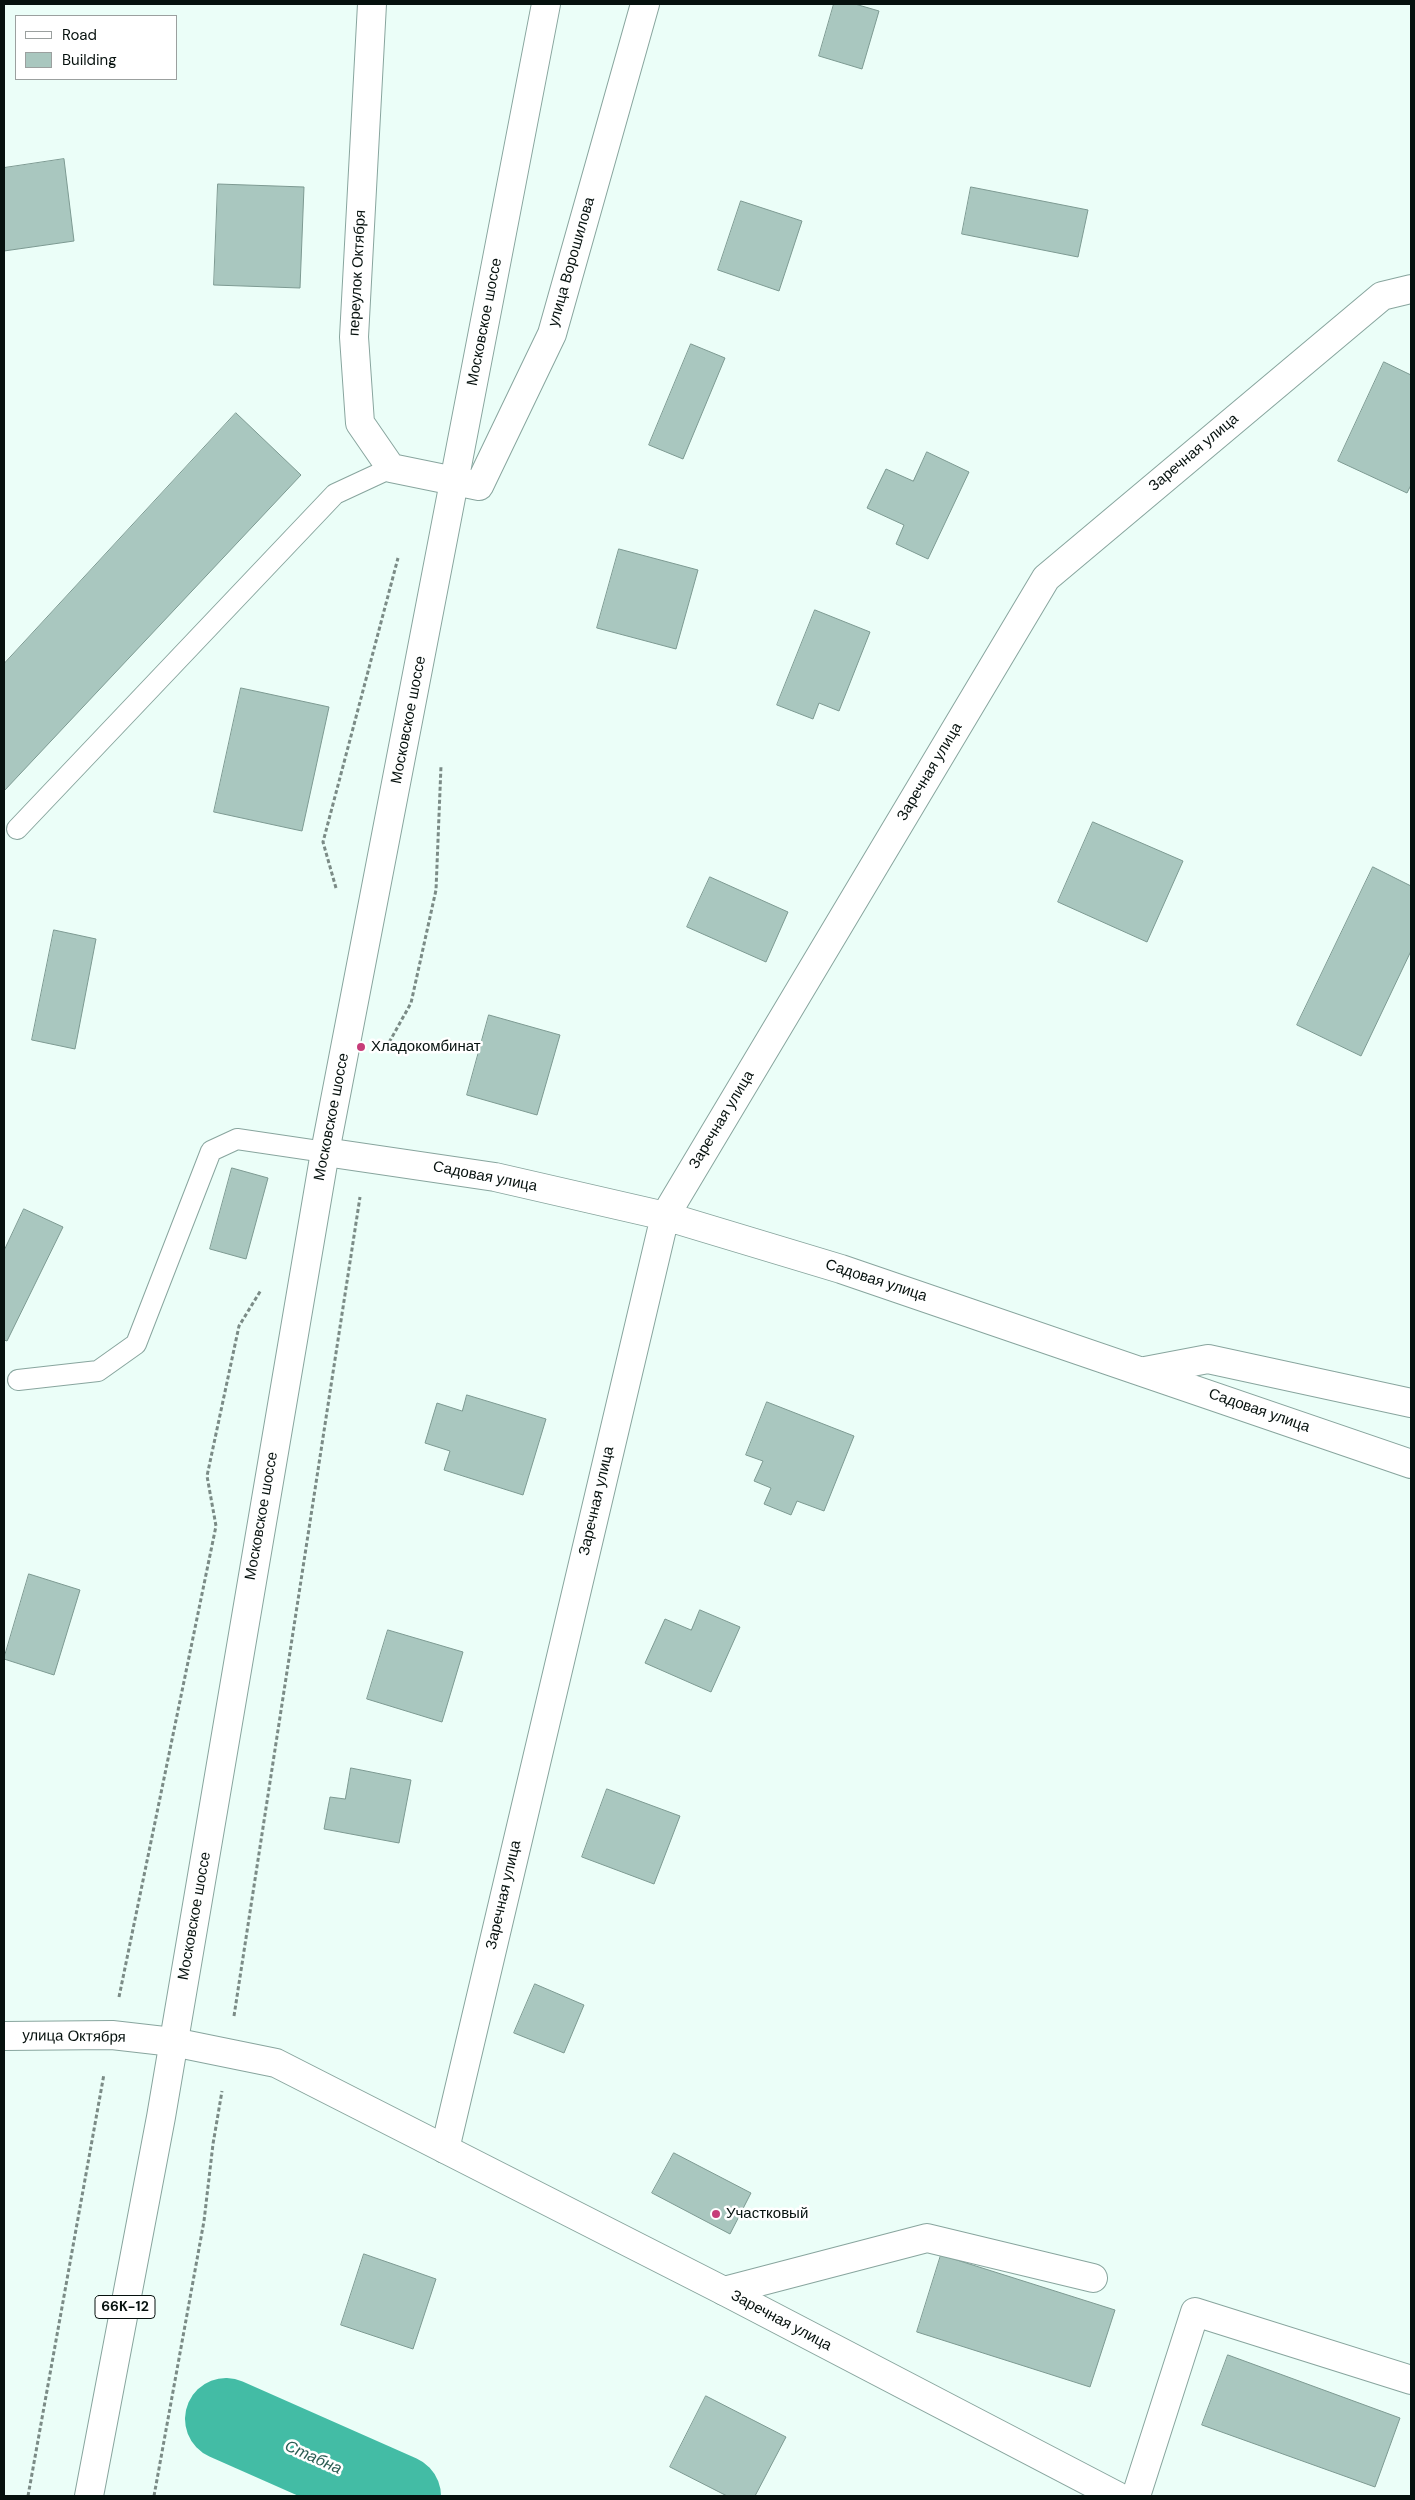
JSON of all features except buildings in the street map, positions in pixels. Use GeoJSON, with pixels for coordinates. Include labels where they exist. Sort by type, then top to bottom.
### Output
{"type":"FeatureCollection","features":[{"type":"Feature","properties":{"kind":"street","name":"переулок Октября"},"geometry":{"type":"LineString","coordinates":[[372,4],[354,336],[360,423],[391,468]]}},
{"type":"Feature","properties":{"kind":"street","name":"Московское шоссе"},"geometry":{"type":"LineString","coordinates":[[89,2496],[161,2117],[326,1152],[546,4]]}},
{"type":"Feature","properties":{"kind":"street","name":"улица Ворошилова"},"geometry":{"type":"LineString","coordinates":[[455,482],[479,486],[552,334],[645,4]]}},
{"type":"Feature","properties":{"kind":"street","name":"Заречная улица"},"geometry":{"type":"LineString","coordinates":[[445,2149],[664,1216],[1046,578],[1382,296],[1411,289]]}},
{"type":"Feature","properties":{"kind":"street"},"geometry":{"type":"LineString","coordinates":[[391,468],[455,482]]}},
{"type":"Feature","properties":{"kind":"street","name":"Садовая улица"},"geometry":{"type":"LineString","coordinates":[[326,1152],[495,1177],[664,1216],[841,1269],[1144,1371],[1411,1464]]}},
{"type":"Feature","properties":{"kind":"street"},"geometry":{"type":"LineString","coordinates":[[1144,1371],[1208,1359],[1411,1403]]}},
{"type":"Feature","properties":{"kind":"street","name":"улица Октября"},"geometry":{"type":"LineString","coordinates":[[4,2036],[112,2035],[173,2042]]}},
{"type":"Feature","properties":{"kind":"street","name":"Заречная улица"},"geometry":{"type":"LineString","coordinates":[[173,2042],[276,2063],[724,2291],[1117,2496]]}},
{"type":"Feature","properties":{"kind":"street"},"geometry":{"type":"LineString","coordinates":[[724,2291],[927,2238],[1093,2278]]}},
{"type":"Feature","properties":{"kind":"street"},"geometry":{"type":"LineString","coordinates":[[1136,2496],[1195,2312],[1411,2380]]}},
{"type":"Feature","properties":{"kind":"lane"},"geometry":{"type":"LineString","coordinates":[[16,829],[335,494],[391,468]]}},
{"type":"Feature","properties":{"kind":"lane"},"geometry":{"type":"LineString","coordinates":[[18,1380],[98,1371],[136,1344],[211,1151],[237,1139],[326,1152]]}},
{"type":"Feature","properties":{"kind":"path"},"geometry":{"type":"LineString","coordinates":[[338,895],[323,842],[399,552]]}},
{"type":"Feature","properties":{"kind":"path"},"geometry":{"type":"LineString","coordinates":[[384,1051],[411,1003],[436,890],[441,756]]}},
{"type":"Feature","properties":{"kind":"path"},"geometry":{"type":"LineString","coordinates":[[154,2496],[204,2221],[213,2144],[366,1157]]}},
{"type":"Feature","properties":{"kind":"path"},"geometry":{"type":"LineString","coordinates":[[28,2496],[112,2035],[216,1526],[207,1476],[239,1326],[265,1283]]}},
{"type":"Feature","properties":{"kind":"waterway","name":"Стабна"},"geometry":{"type":"LineString","coordinates":[[226,2419],[400,2496]]}},
{"type":"Feature","properties":{"kind":"place","name":"Хладокомбинат"},"geometry":{"type":"Point","coordinates":[361,1047]}},
{"type":"Feature","properties":{"kind":"place","name":"Участковый"},"geometry":{"type":"Point","coordinates":[716,2214]}}]}
